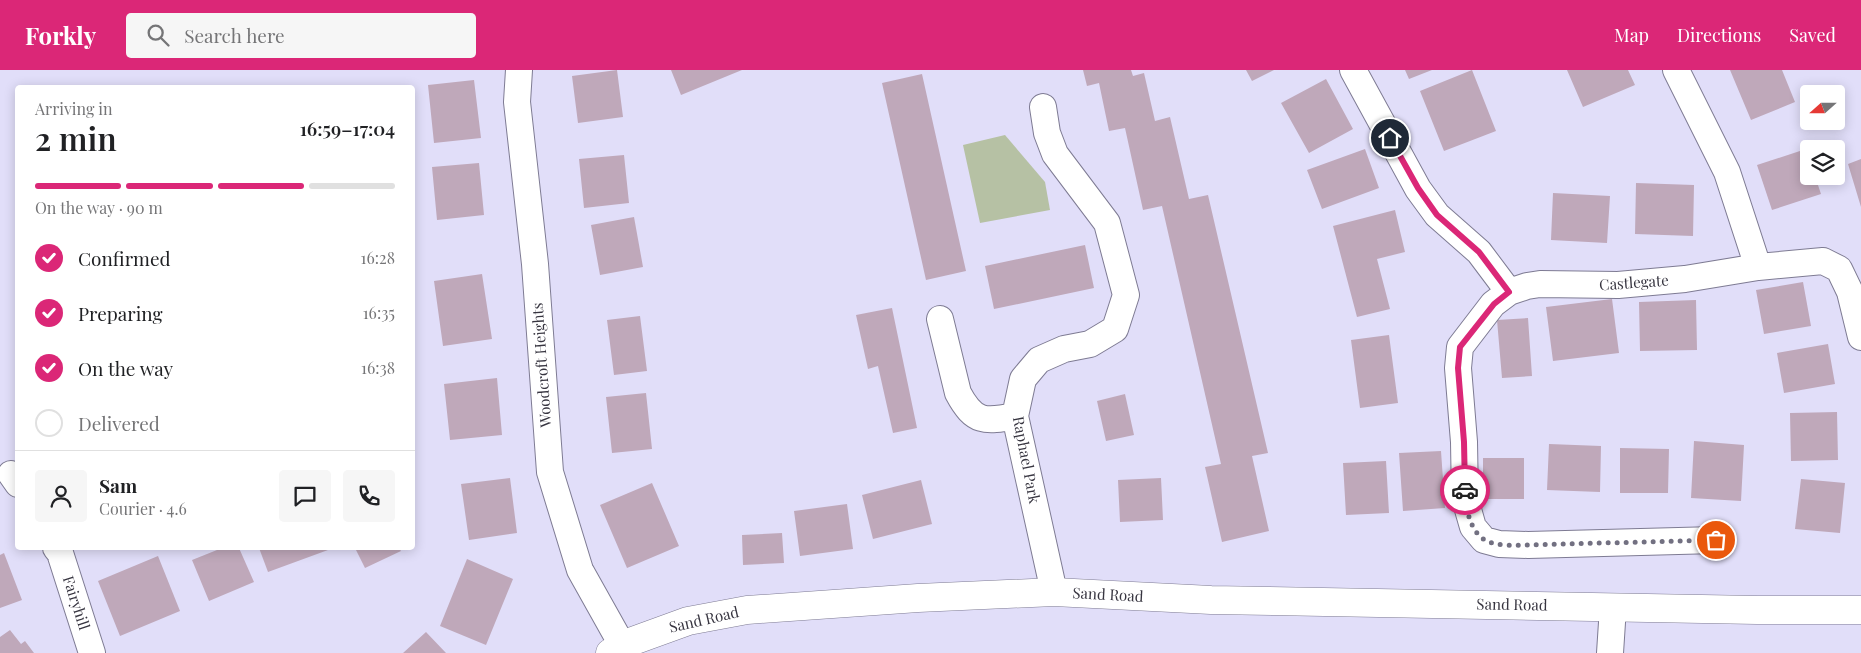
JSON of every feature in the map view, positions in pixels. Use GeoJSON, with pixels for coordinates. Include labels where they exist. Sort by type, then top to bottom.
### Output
{"type":"FeatureCollection","features":[{"type":"Feature","properties":{"kind":"street","name":"Woodcroft Heights"},"geometry":{"type":"LineString","coordinates":[[519,70],[517,102],[535,264],[550,472],[580,570],[616,649]]}},
{"type":"Feature","properties":{"kind":"street"},"geometry":{"type":"LineString","coordinates":[[1353,70],[1418,188],[1437,215],[1479,252],[1509,292]]}},
{"type":"Feature","properties":{"kind":"street"},"geometry":{"type":"LineString","coordinates":[[1676,70],[1727,172],[1758,267]]}},
{"type":"Feature","properties":{"kind":"street","name":"Raphael Park"},"geometry":{"type":"LineString","coordinates":[[1043,107],[1047,133],[1056,154],[1107,223],[1126,295],[1115,329],[1090,344],[1064,349],[1039,360],[1023,379],[1015,416],[1054,592]]}},
{"type":"Feature","properties":{"kind":"street","name":"Castlegate"},"geometry":{"type":"LineString","coordinates":[[1716,540],[1528,545],[1499,544],[1484,540],[1473,528],[1465,499],[1464,442],[1458,368],[1460,347],[1494,304],[1509,292],[1527,286],[1540,284],[1618,285],[1685,279],[1758,267],[1823,261],[1839,269],[1856,290],[1861,337]]}},
{"type":"Feature","properties":{"kind":"street"},"geometry":{"type":"LineString","coordinates":[[940,319],[958,393],[964,404],[982,419],[991,421],[1015,416]]}},
{"type":"Feature","properties":{"kind":"street","name":"Fairyhill"},"geometry":{"type":"LineString","coordinates":[[64,550],[92,653]]}},
{"type":"Feature","properties":{"kind":"street","name":"Sand Road"},"geometry":{"type":"LineString","coordinates":[[616,649],[688,621],[747,610],[918,598],[1054,592],[1221,600],[1757,610],[1861,610]]}},
{"type":"Feature","properties":{"kind":"street"},"geometry":{"type":"LineString","coordinates":[[1610,653],[1613,607]]}},
{"type":"Feature","properties":{"kind":"green space"},"geometry":{"type":"Polygon","coordinates":[[[1005,135],[1045,182],[1050,210],[980,223],[963,145],[1005,135]]]}},
{"type":"Feature","properties":{"kind":"building"},"geometry":{"type":"Polygon","coordinates":[[[617,70],[623,117],[578,123],[572,76],[617,70]]]}},
{"type":"Feature","properties":{"kind":"building"},"geometry":{"type":"Polygon","coordinates":[[[671,70],[742,70],[681,95],[671,70]]]}},
{"type":"Feature","properties":{"kind":"building"},"geometry":{"type":"Polygon","coordinates":[[[1083,70],[1131,70],[1133,76],[1144,73],[1155,121],[1170,117],[1189,199],[1208,195],[1268,453],[1252,456],[1269,531],[1222,542],[1205,467],[1221,464],[1162,206],[1143,210],[1125,128],[1109,131],[1099,83],[1087,86],[1083,70]]]}},
{"type":"Feature","properties":{"kind":"building"},"geometry":{"type":"Polygon","coordinates":[[[1246,70],[1274,70],[1252,81],[1246,70]]]}},
{"type":"Feature","properties":{"kind":"building"},"geometry":{"type":"Polygon","coordinates":[[[1405,70],[1432,70],[1409,79],[1405,70]]]}},
{"type":"Feature","properties":{"kind":"building"},"geometry":{"type":"Polygon","coordinates":[[[1472,70],[1496,131],[1444,151],[1420,91],[1472,70]]]}},
{"type":"Feature","properties":{"kind":"building"},"geometry":{"type":"Polygon","coordinates":[[[1567,70],[1628,70],[1635,85],[1583,107],[1567,70]]]}},
{"type":"Feature","properties":{"kind":"building"},"geometry":{"type":"Polygon","coordinates":[[[1730,70],[1782,70],[1795,102],[1751,120],[1730,70]]]}},
{"type":"Feature","properties":{"kind":"building"},"geometry":{"type":"Polygon","coordinates":[[[922,74],[966,271],[926,280],[882,83],[922,74]]]}},
{"type":"Feature","properties":{"kind":"building"},"geometry":{"type":"Polygon","coordinates":[[[1326,79],[1353,129],[1309,153],[1281,103],[1326,79]]]}},
{"type":"Feature","properties":{"kind":"building"},"geometry":{"type":"Polygon","coordinates":[[[474,80],[481,138],[434,143],[428,85],[474,80]]]}},
{"type":"Feature","properties":{"kind":"building"},"geometry":{"type":"Polygon","coordinates":[[[1365,149],[1379,188],[1322,209],[1307,170],[1365,149]]]}},
{"type":"Feature","properties":{"kind":"building"},"geometry":{"type":"Polygon","coordinates":[[[1800,151],[1800,185],[1818,185],[1821,194],[1772,210],[1757,165],[1800,151]]]}},
{"type":"Feature","properties":{"kind":"building"},"geometry":{"type":"Polygon","coordinates":[[[624,155],[629,203],[584,208],[579,159],[624,155]]]}},
{"type":"Feature","properties":{"kind":"building"},"geometry":{"type":"Polygon","coordinates":[[[1861,159],[1861,207],[1848,164],[1861,159]]]}},
{"type":"Feature","properties":{"kind":"building"},"geometry":{"type":"Polygon","coordinates":[[[479,163],[484,215],[437,220],[432,167],[479,163]]]}},
{"type":"Feature","properties":{"kind":"building"},"geometry":{"type":"Polygon","coordinates":[[[1636,183],[1694,185],[1693,236],[1635,234],[1636,183]]]}},
{"type":"Feature","properties":{"kind":"building"},"geometry":{"type":"Polygon","coordinates":[[[1553,193],[1610,196],[1607,243],[1551,240],[1553,193]]]}},
{"type":"Feature","properties":{"kind":"building"},"geometry":{"type":"Polygon","coordinates":[[[1395,210],[1405,252],[1377,259],[1390,309],[1357,317],[1333,226],[1395,210]]]}},
{"type":"Feature","properties":{"kind":"building"},"geometry":{"type":"Polygon","coordinates":[[[634,217],[643,267],[600,275],[591,225],[634,217]]]}},
{"type":"Feature","properties":{"kind":"building"},"geometry":{"type":"Polygon","coordinates":[[[1085,245],[1094,288],[994,309],[985,266],[1085,245]]]}},
{"type":"Feature","properties":{"kind":"building"},"geometry":{"type":"Polygon","coordinates":[[[482,274],[492,339],[443,346],[434,281],[482,274]]]}},
{"type":"Feature","properties":{"kind":"building"},"geometry":{"type":"Polygon","coordinates":[[[1803,282],[1811,326],[1764,334],[1756,290],[1803,282]]]}},
{"type":"Feature","properties":{"kind":"building"},"geometry":{"type":"Polygon","coordinates":[[[1612,299],[1619,353],[1553,361],[1546,307],[1612,299]]]}},
{"type":"Feature","properties":{"kind":"building"},"geometry":{"type":"Polygon","coordinates":[[[1696,300],[1697,350],[1640,351],[1639,302],[1696,300]]]}},
{"type":"Feature","properties":{"kind":"building"},"geometry":{"type":"Polygon","coordinates":[[[892,308],[917,428],[893,433],[878,366],[868,369],[856,315],[892,308]]]}},
{"type":"Feature","properties":{"kind":"building"},"geometry":{"type":"Polygon","coordinates":[[[640,316],[647,371],[614,375],[607,320],[640,316]]]}},
{"type":"Feature","properties":{"kind":"building"},"geometry":{"type":"Polygon","coordinates":[[[1528,318],[1532,376],[1502,378],[1497,320],[1528,318]]]}},
{"type":"Feature","properties":{"kind":"building"},"geometry":{"type":"Polygon","coordinates":[[[1389,335],[1398,403],[1360,408],[1351,340],[1389,335]]]}},
{"type":"Feature","properties":{"kind":"building"},"geometry":{"type":"Polygon","coordinates":[[[1828,344],[1835,384],[1784,393],[1777,353],[1828,344]]]}},
{"type":"Feature","properties":{"kind":"building"},"geometry":{"type":"Polygon","coordinates":[[[497,378],[502,435],[450,440],[444,384],[497,378]]]}},
{"type":"Feature","properties":{"kind":"building"},"geometry":{"type":"Polygon","coordinates":[[[646,393],[652,449],[612,453],[606,397],[646,393]]]}},
{"type":"Feature","properties":{"kind":"building"},"geometry":{"type":"Polygon","coordinates":[[[1125,394],[1134,435],[1106,441],[1097,401],[1125,394]]]}},
{"type":"Feature","properties":{"kind":"building"},"geometry":{"type":"Polygon","coordinates":[[[1837,412],[1838,460],[1791,461],[1790,413],[1837,412]]]}},
{"type":"Feature","properties":{"kind":"building"},"geometry":{"type":"Polygon","coordinates":[[[1694,441],[1744,445],[1741,501],[1691,498],[1694,441]]]}},
{"type":"Feature","properties":{"kind":"building"},"geometry":{"type":"Polygon","coordinates":[[[1549,444],[1601,446],[1600,492],[1547,490],[1549,444]]]}},
{"type":"Feature","properties":{"kind":"building"},"geometry":{"type":"Polygon","coordinates":[[[1620,448],[1669,449],[1668,493],[1620,493],[1620,448]]]}},
{"type":"Feature","properties":{"kind":"building"},"geometry":{"type":"Polygon","coordinates":[[[1441,451],[1445,508],[1403,511],[1399,453],[1441,451]]]}},
{"type":"Feature","properties":{"kind":"building"},"geometry":{"type":"Polygon","coordinates":[[[1483,458],[1524,458],[1524,499],[1483,499],[1483,458]]]}},
{"type":"Feature","properties":{"kind":"building"},"geometry":{"type":"Polygon","coordinates":[[[1386,461],[1389,513],[1346,515],[1343,463],[1386,461]]]}},
{"type":"Feature","properties":{"kind":"building"},"geometry":{"type":"Polygon","coordinates":[[[510,478],[517,533],[469,540],[461,484],[510,478]]]}},
{"type":"Feature","properties":{"kind":"building"},"geometry":{"type":"Polygon","coordinates":[[[1161,478],[1163,520],[1120,522],[1118,480],[1161,478]]]}},
{"type":"Feature","properties":{"kind":"building"},"geometry":{"type":"Polygon","coordinates":[[[1801,479],[1845,483],[1840,533],[1795,529],[1801,479]]]}},
{"type":"Feature","properties":{"kind":"building"},"geometry":{"type":"Polygon","coordinates":[[[921,480],[932,524],[873,539],[862,495],[921,480]]]}},
{"type":"Feature","properties":{"kind":"building"},"geometry":{"type":"Polygon","coordinates":[[[652,483],[679,546],[627,568],[600,505],[652,483]]]}},
{"type":"Feature","properties":{"kind":"building"},"geometry":{"type":"Polygon","coordinates":[[[847,504],[853,549],[800,556],[794,511],[847,504]]]}},
{"type":"Feature","properties":{"kind":"building"},"geometry":{"type":"Polygon","coordinates":[[[782,533],[784,563],[743,565],[742,535],[782,533]]]}},
{"type":"Feature","properties":{"kind":"building"},"geometry":{"type":"Polygon","coordinates":[[[217,550],[240,550],[254,582],[209,601],[192,560],[217,550]]]}},
{"type":"Feature","properties":{"kind":"building"},"geometry":{"type":"Polygon","coordinates":[[[260,550],[328,550],[268,572],[260,550]]]}},
{"type":"Feature","properties":{"kind":"building"},"geometry":{"type":"Polygon","coordinates":[[[356,550],[401,551],[365,568],[356,550]]]}},
{"type":"Feature","properties":{"kind":"building"},"geometry":{"type":"Polygon","coordinates":[[[4,553],[22,600],[0,608],[0,555],[4,553]]]}},
{"type":"Feature","properties":{"kind":"building"},"geometry":{"type":"Polygon","coordinates":[[[158,556],[180,611],[120,636],[98,581],[158,556]]]}},
{"type":"Feature","properties":{"kind":"building"},"geometry":{"type":"Polygon","coordinates":[[[467,559],[513,579],[486,645],[440,626],[467,559]]]}},
{"type":"Feature","properties":{"kind":"building"},"geometry":{"type":"Polygon","coordinates":[[[10,630],[21,644],[25,641],[34,653],[0,653],[0,637],[10,630]]]}},
{"type":"Feature","properties":{"kind":"building"},"geometry":{"type":"Polygon","coordinates":[[[426,632],[446,653],[403,653],[426,632]]]}},
{"type":"Feature","properties":{"kind":"way so far"},"geometry":{"type":"LineString","coordinates":[[1465,490],[1465,499],[1473,528],[1484,540],[1499,544],[1528,545],[1716,540]]}},
{"type":"Feature","properties":{"kind":"route"},"geometry":{"type":"LineString","coordinates":[[1390,138],[1418,188],[1437,215],[1479,252],[1509,292],[1494,304],[1460,347],[1458,368],[1464,442],[1465,490]]}}]}
